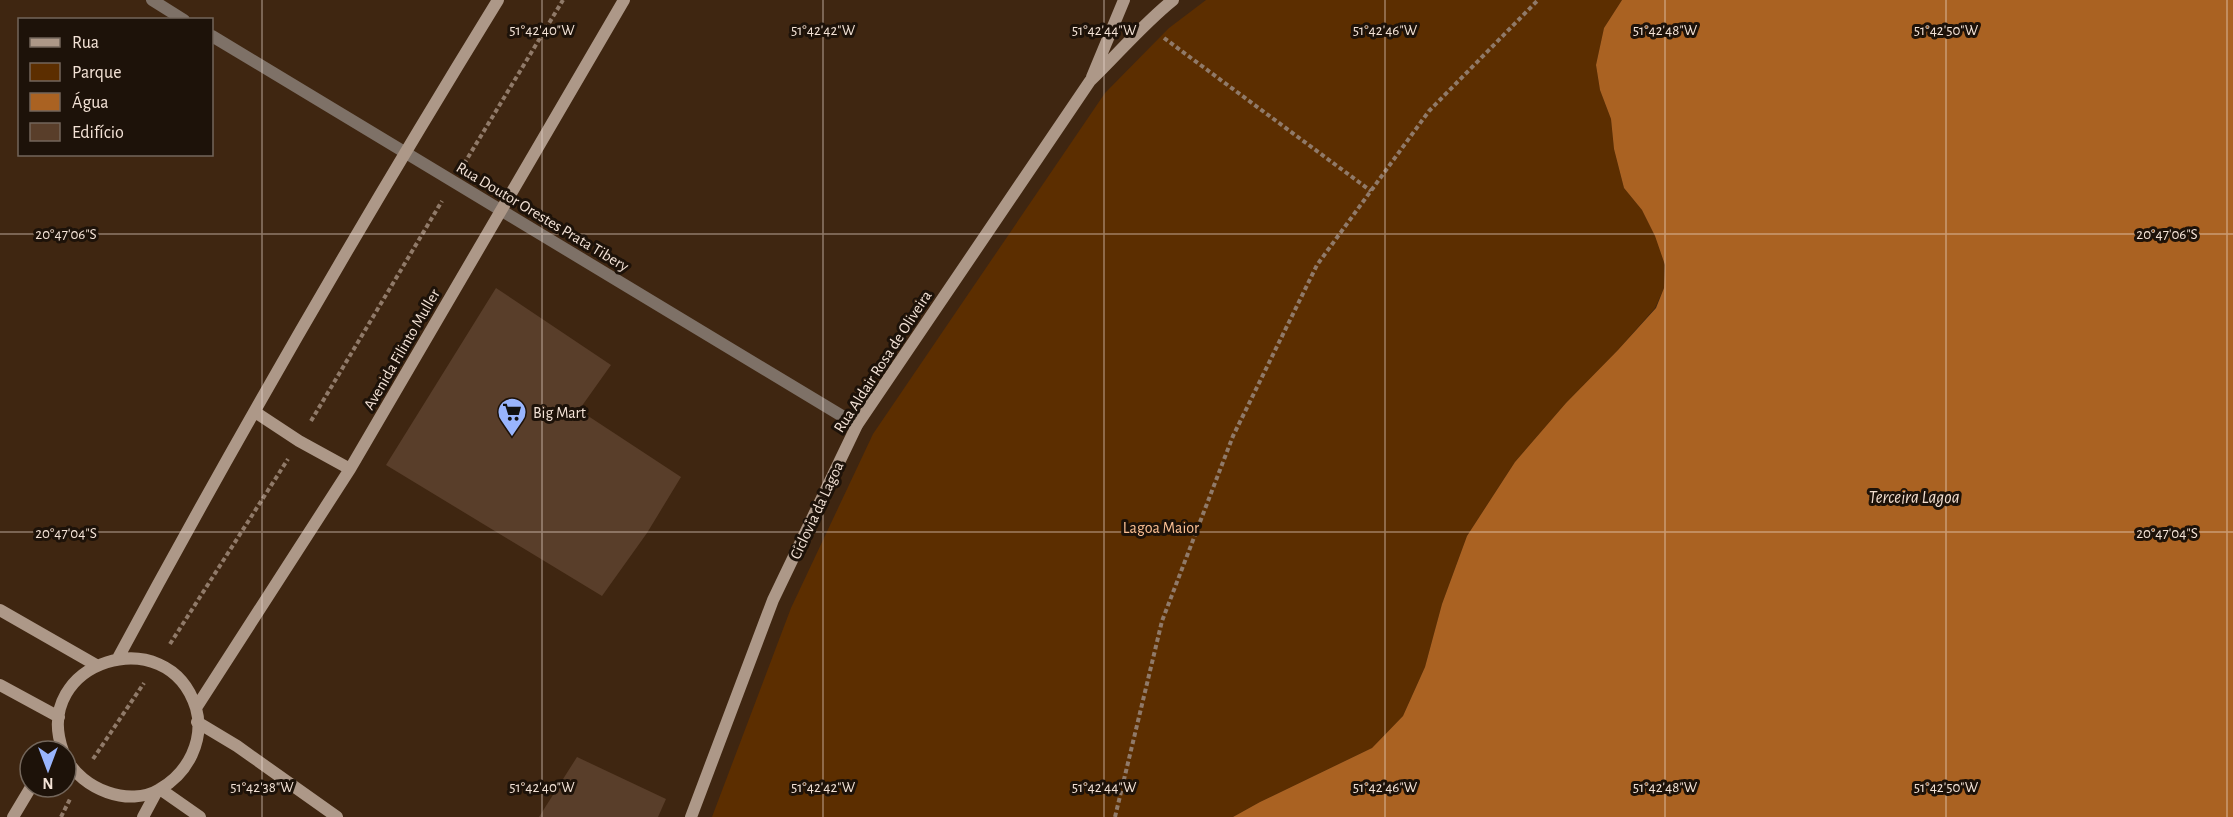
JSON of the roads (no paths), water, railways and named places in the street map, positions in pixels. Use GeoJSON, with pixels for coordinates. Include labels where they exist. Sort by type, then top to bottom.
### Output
{"type":"FeatureCollection","features":[{"type":"Feature","properties":{"kind":"main road"},"geometry":{"type":"LineString","coordinates":[[117,658],[405,152],[498,0]]}},
{"type":"Feature","properties":{"kind":"main road","name":"Avenida Filinto Muller"},"geometry":{"type":"LineString","coordinates":[[196,708],[350,469],[624,0]]}},
{"type":"Feature","properties":{"kind":"main road","name":"Rua Aldair Rosa de Oliveira"},"geometry":{"type":"LineString","coordinates":[[691,817],[773,600],[857,424],[1090,81],[1124,0]]}},
{"type":"Feature","properties":{"kind":"main road","name":"Rua Aldair Rosa de Oliveira"},"geometry":{"type":"LineString","coordinates":[[1090,81],[1173,0]]}},
{"type":"Feature","properties":{"kind":"main road"},"geometry":{"type":"LineString","coordinates":[[255,412],[299,441],[350,469]]}},
{"type":"Feature","properties":{"kind":"main road"},"geometry":{"type":"LineString","coordinates":[[0,610],[96,665]]}},
{"type":"Feature","properties":{"kind":"main road"},"geometry":{"type":"LineString","coordinates":[[61,739],[59,717],[65,696],[78,678],[96,665],[117,658],[138,658],[157,664],[174,674],[187,690],[196,708],[198,731],[193,753],[182,772],[159,790],[144,795],[122,796],[99,790],[78,774]]}},
{"type":"Feature","properties":{"kind":"main road"},"geometry":{"type":"LineString","coordinates":[[0,685],[59,717]]}},
{"type":"Feature","properties":{"kind":"main road"},"geometry":{"type":"LineString","coordinates":[[197,722],[237,746],[337,817]]}},
{"type":"Feature","properties":{"kind":"main road"},"geometry":{"type":"LineString","coordinates":[[143,817],[159,790]]}},
{"type":"Feature","properties":{"kind":"main road"},"geometry":{"type":"LineString","coordinates":[[159,790],[200,817]]}},
{"type":"Feature","properties":{"kind":"main road"},"geometry":{"type":"LineString","coordinates":[[13,817],[24,799]]}},
{"type":"Feature","properties":{"kind":"street"},"geometry":{"type":"LineString","coordinates":[[152,0],[181,18]]}},
{"type":"Feature","properties":{"kind":"street","name":"Rua Doutor Orestes Prata Tibery"},"geometry":{"type":"LineString","coordinates":[[213,37],[857,424]]}},
{"type":"Feature","properties":{"kind":"water","name":"Terceira Lagoa"},"geometry":{"type":"Polygon","coordinates":[[[1622,0],[2233,0],[2233,817],[1233,817],[1372,748],[1403,716],[1425,667],[1442,604],[1467,536],[1515,462],[1566,403],[1656,308],[1664,288],[1665,265],[1655,236],[1642,210],[1624,188],[1614,149],[1611,119],[1600,90],[1596,65],[1604,28],[1622,0]]]}},
{"type":"Feature","properties":{"kind":"place","name":"Big Mart"},"geometry":{"type":"Point","coordinates":[512,438]}},
{"type":"Feature","properties":{"kind":"park label","name":"Lagoa Maior"},"geometry":{"type":"Point","coordinates":[1161,527]}}]}
